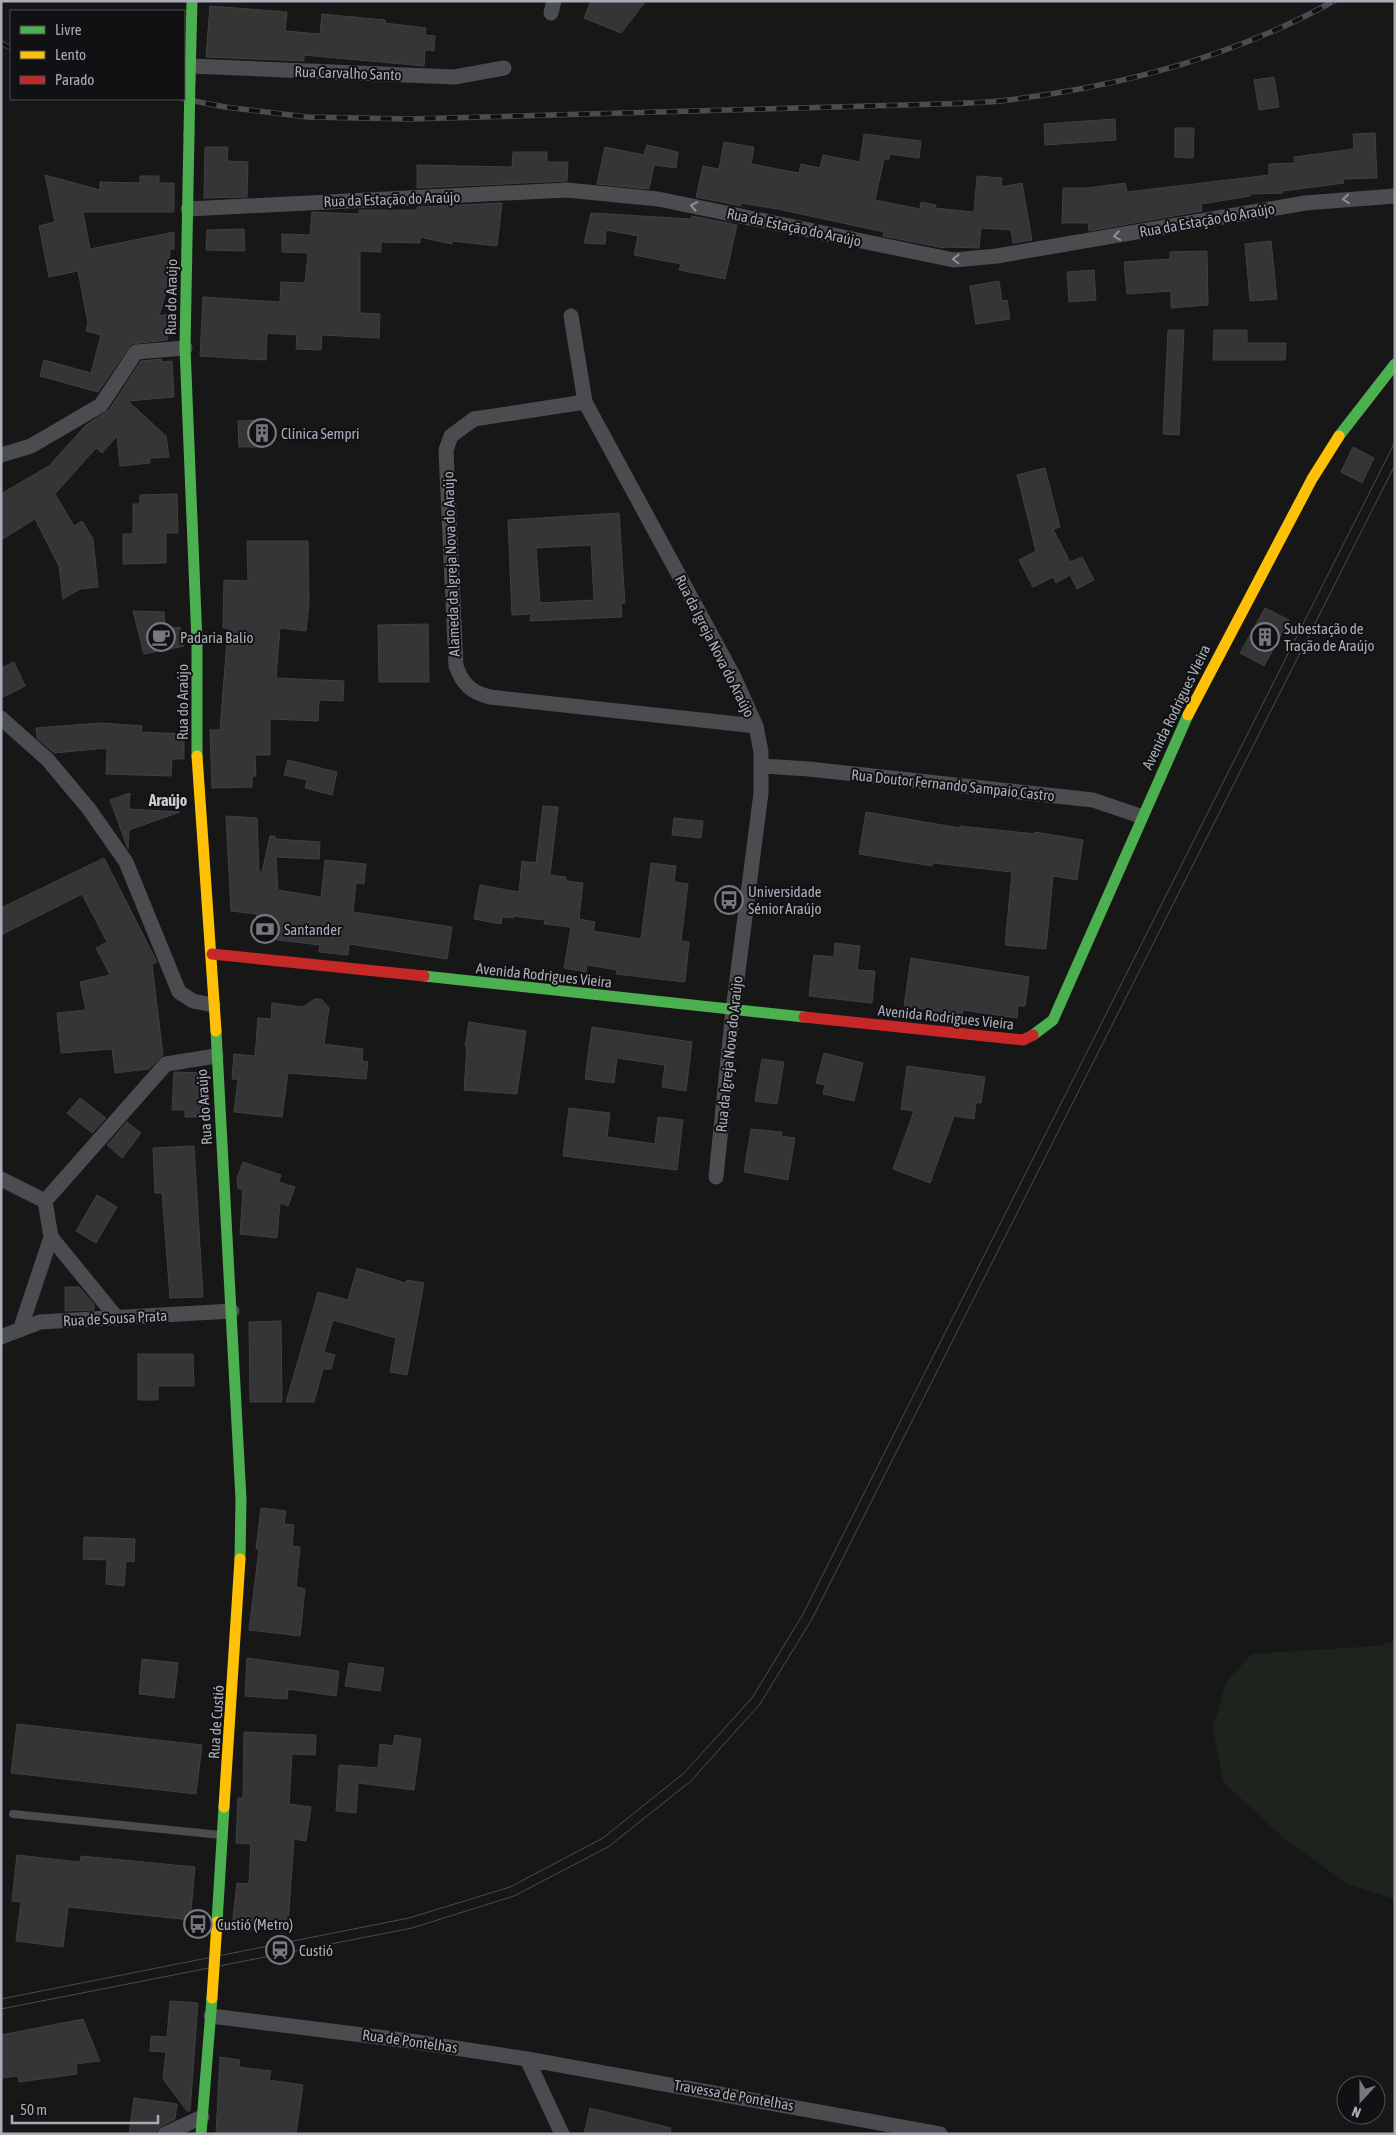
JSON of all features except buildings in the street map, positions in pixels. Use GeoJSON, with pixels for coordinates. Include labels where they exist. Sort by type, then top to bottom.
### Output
{"type":"FeatureCollection","features":[{"type":"Feature","properties":{"kind":"main road","name":"Rua do Araújo"},"geometry":{"type":"LineString","coordinates":[[192,1],[185,348],[197,642],[197,780],[212,954],[213,1005],[232,1311]]}},
{"type":"Feature","properties":{"kind":"main road","name":"Avenida Rodrigues Vieira"},"geometry":{"type":"LineString","coordinates":[[212,954],[1022,1040],[1040,1032],[1053,1020],[1140,816],[1177,736],[1312,479],[1342,431],[1395,364]]}},
{"type":"Feature","properties":{"kind":"main road","name":"Rua de Custió"},"geometry":{"type":"LineString","coordinates":[[200,2134],[211,2016],[239,1583],[241,1508],[232,1311]]}},
{"type":"Feature","properties":{"kind":"street","name":"Rua Carvalho Santo"},"geometry":{"type":"LineString","coordinates":[[190,73],[454,77],[504,68]]}},
{"type":"Feature","properties":{"kind":"street","name":"Rua da Estação do Araújo"},"geometry":{"type":"LineString","coordinates":[[188,209],[567,190],[658,200],[954,260],[997,256],[1305,203],[1395,196]]}},
{"type":"Feature","properties":{"kind":"street","name":"Rua da Igreja Nova do Araújo"},"geometry":{"type":"LineString","coordinates":[[571,316],[585,402],[733,675],[756,726],[763,766],[733,1010],[716,1177]]}},
{"type":"Feature","properties":{"kind":"street"},"geometry":{"type":"LineString","coordinates":[[1,455],[31,446],[100,405],[136,352],[185,348]]}},
{"type":"Feature","properties":{"kind":"street","name":"Alameda da Igreja Nova do Araújo"},"geometry":{"type":"LineString","coordinates":[[585,402],[474,419],[452,436],[446,450],[456,666],[461,680],[473,692],[490,697],[756,726]]}},
{"type":"Feature","properties":{"kind":"street"},"geometry":{"type":"LineString","coordinates":[[2,720],[47,759],[89,809],[126,862],[180,992],[194,1001],[213,1005]]}},
{"type":"Feature","properties":{"kind":"street","name":"Rua Doutor Fernando Sampaio Castro"},"geometry":{"type":"LineString","coordinates":[[763,766],[819,770],[1093,800],[1140,816]]}},
{"type":"Feature","properties":{"kind":"street"},"geometry":{"type":"LineString","coordinates":[[20,1330],[51,1237],[46,1201],[166,1064],[216,1056]]}},
{"type":"Feature","properties":{"kind":"street"},"geometry":{"type":"LineString","coordinates":[[1,1179],[46,1201]]}},
{"type":"Feature","properties":{"kind":"street"},"geometry":{"type":"LineString","coordinates":[[51,1237],[117,1318]]}},
{"type":"Feature","properties":{"kind":"street","name":"Rua de Sousa Prata"},"geometry":{"type":"LineString","coordinates":[[1,1337],[40,1322],[232,1311]]}},
{"type":"Feature","properties":{"kind":"street","name":"Rua de Pontelhas"},"geometry":{"type":"LineString","coordinates":[[211,2016],[410,2041],[527,2059]]}},
{"type":"Feature","properties":{"kind":"street"},"geometry":{"type":"LineString","coordinates":[[527,2059],[562,2134]]}},
{"type":"Feature","properties":{"kind":"street","name":"Travessa de Pontelhas"},"geometry":{"type":"LineString","coordinates":[[527,2059],[940,2134]]}},
{"type":"Feature","properties":{"kind":"street"},"geometry":{"type":"LineString","coordinates":[[165,2134],[202,2117]]}},
{"type":"Feature","properties":{"kind":"lane"},"geometry":{"type":"LineString","coordinates":[[13,1814],[223,1835]]}},
{"type":"Feature","properties":{"kind":"shaded area"},"geometry":{"type":"Polygon","coordinates":[[[1395,1641],[1395,1899],[1349,1885],[1286,1840],[1223,1782],[1213,1728],[1226,1682],[1252,1654],[1377,1646],[1395,1641]]]}},
{"type":"Feature","properties":{"kind":"tram line"},"geometry":{"type":"LineString","coordinates":[[1,1999],[409,1918],[510,1887],[603,1838],[684,1773],[752,1698],[803,1614],[1395,442]]}},
{"type":"Feature","properties":{"kind":"tram line"},"geometry":{"type":"LineString","coordinates":[[1,2009],[412,1928],[514,1896],[608,1847],[691,1781],[760,1704],[812,1619],[1395,465]]}},
{"type":"Feature","properties":{"kind":"railway"},"geometry":{"type":"LineString","coordinates":[[185,99],[225,107],[307,117],[411,119],[978,103],[1057,93],[1139,76],[1180,65],[1259,37],[1334,1]]}},
{"type":"Feature","properties":{"kind":"railway"},"geometry":{"type":"LineString","coordinates":[[1,43],[10,48]]}},
{"type":"Feature","properties":{"kind":"traffic: fast"},"geometry":{"type":"LineString","coordinates":[[190,80],[192,1]]}},
{"type":"Feature","properties":{"kind":"traffic: fast"},"geometry":{"type":"LineString","coordinates":[[189,134],[190,80]]}},
{"type":"Feature","properties":{"kind":"traffic: fast"},"geometry":{"type":"LineString","coordinates":[[189,134],[185,348],[197,642],[197,756]]}},
{"type":"Feature","properties":{"kind":"traffic: fast"},"geometry":{"type":"LineString","coordinates":[[1339,436],[1395,364]]}},
{"type":"Feature","properties":{"kind":"traffic: fast"},"geometry":{"type":"LineString","coordinates":[[1033,1035],[1053,1020],[1188,715]]}},
{"type":"Feature","properties":{"kind":"traffic: fast"},"geometry":{"type":"LineString","coordinates":[[424,976],[804,1017]]}},
{"type":"Feature","properties":{"kind":"traffic: fast"},"geometry":{"type":"LineString","coordinates":[[216,1031],[241,1499],[240,1559]]}},
{"type":"Feature","properties":{"kind":"traffic: fast"},"geometry":{"type":"LineString","coordinates":[[217,1922],[224,1807]]}},
{"type":"Feature","properties":{"kind":"traffic: fast"},"geometry":{"type":"LineString","coordinates":[[201,2134],[212,1998]]}},
{"type":"Feature","properties":{"kind":"traffic: slow"},"geometry":{"type":"LineString","coordinates":[[1188,715],[1312,479],[1339,436]]}},
{"type":"Feature","properties":{"kind":"traffic: slow"},"geometry":{"type":"LineString","coordinates":[[197,756],[216,1031]]}},
{"type":"Feature","properties":{"kind":"traffic: slow"},"geometry":{"type":"LineString","coordinates":[[224,1807],[240,1559]]}},
{"type":"Feature","properties":{"kind":"traffic: slow"},"geometry":{"type":"LineString","coordinates":[[212,1998],[217,1922]]}},
{"type":"Feature","properties":{"kind":"traffic: jam"},"geometry":{"type":"LineString","coordinates":[[212,954],[424,976]]}},
{"type":"Feature","properties":{"kind":"traffic: jam"},"geometry":{"type":"LineString","coordinates":[[804,1017],[1023,1040],[1033,1035]]}},
{"type":"Feature","properties":{"kind":"place","name":"Clínica Sempri"},"geometry":{"type":"Point","coordinates":[262,433]}},
{"type":"Feature","properties":{"kind":"place","name":"Padaria Balio"},"geometry":{"type":"Point","coordinates":[161,637]}},
{"type":"Feature","properties":{"kind":"place","name":"Subestação de Tração de Araújo"},"geometry":{"type":"Point","coordinates":[1265,637]}},
{"type":"Feature","properties":{"kind":"place","name":"Universidade Sénior Araújo"},"geometry":{"type":"Point","coordinates":[729,900]}},
{"type":"Feature","properties":{"kind":"place","name":"Santander"},"geometry":{"type":"Point","coordinates":[265,929]}},
{"type":"Feature","properties":{"kind":"place","name":"Custió (Metro)"},"geometry":{"type":"Point","coordinates":[198,1924]}},
{"type":"Feature","properties":{"kind":"place","name":"Custió"},"geometry":{"type":"Point","coordinates":[280,1950]}},
{"type":"Feature","properties":{"kind":"district","name":"Araújo"},"geometry":{"type":"Point","coordinates":[168,800]}}]}
